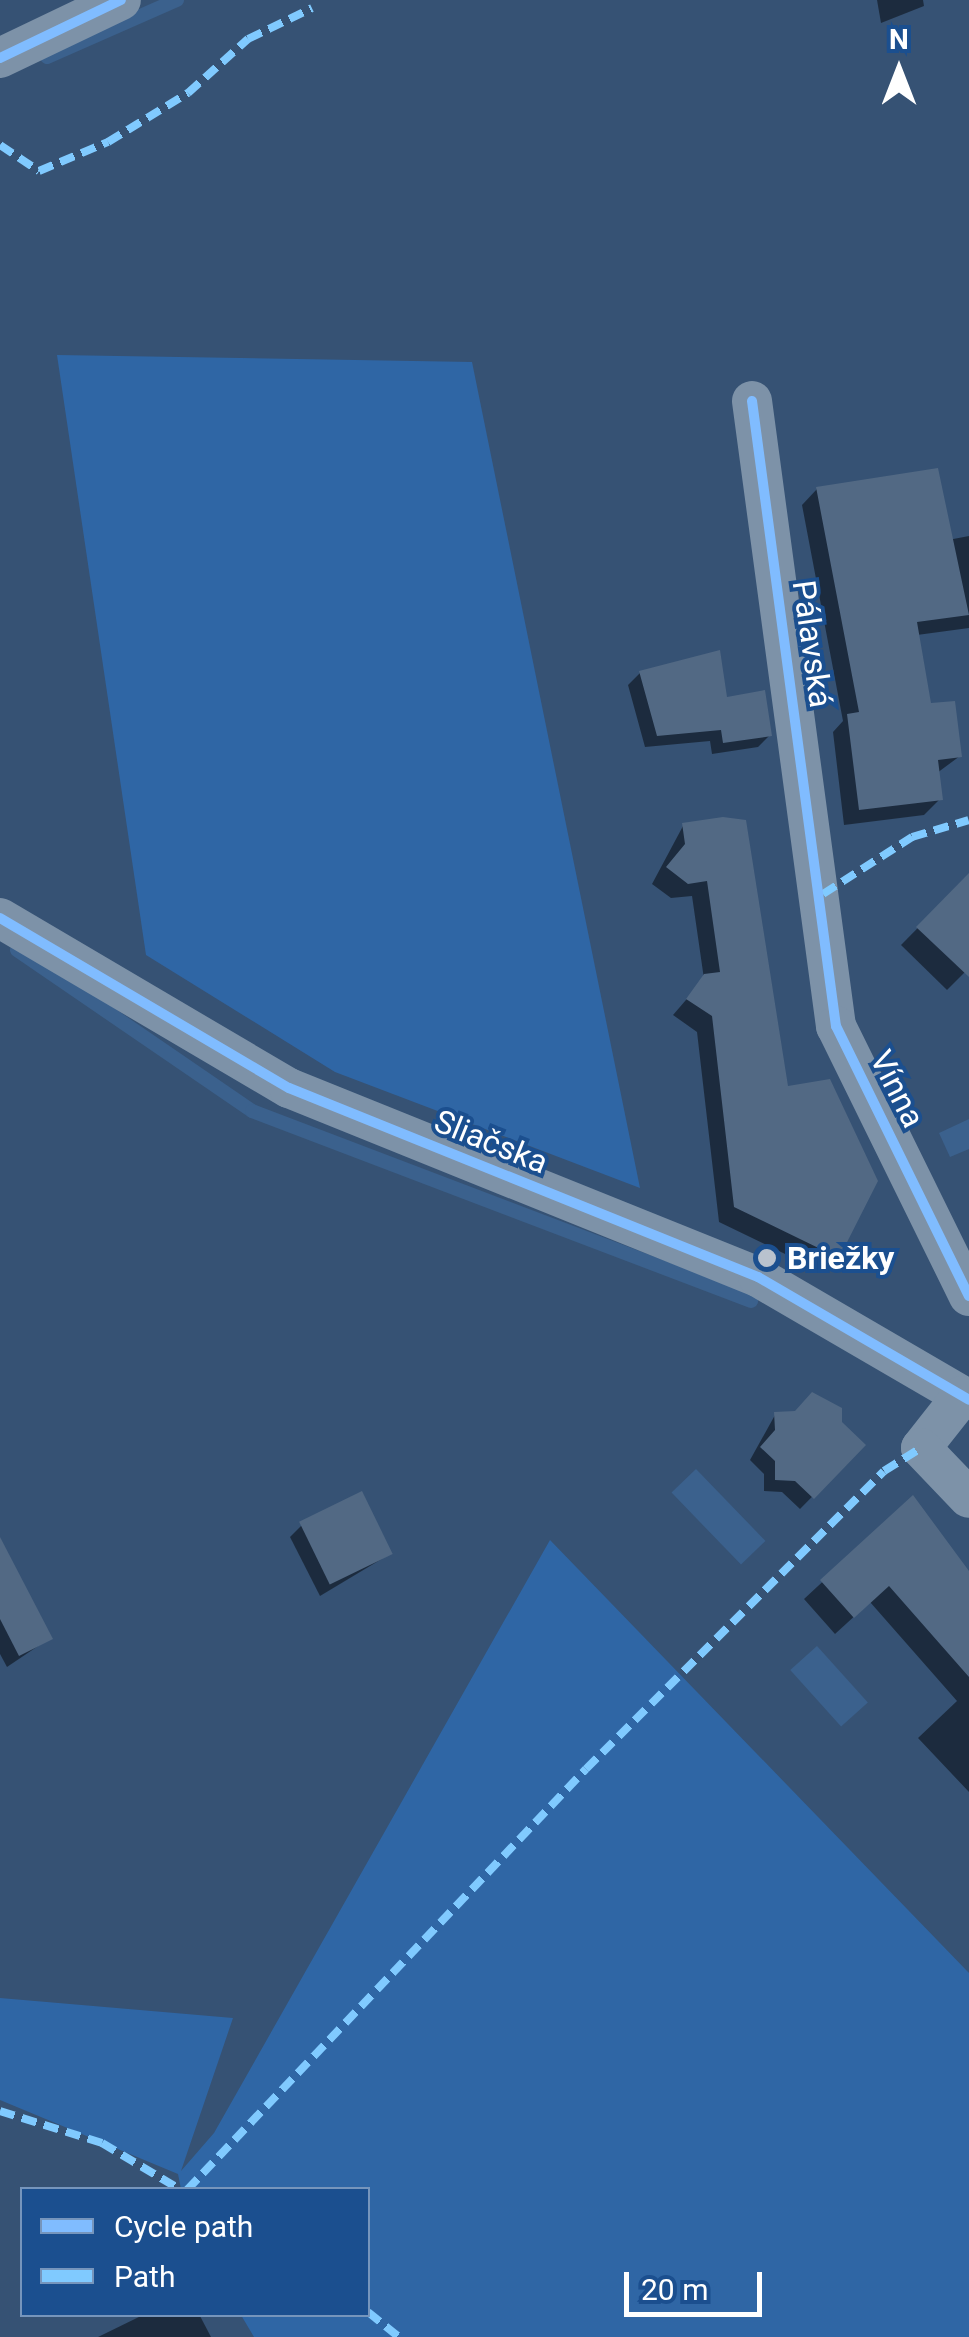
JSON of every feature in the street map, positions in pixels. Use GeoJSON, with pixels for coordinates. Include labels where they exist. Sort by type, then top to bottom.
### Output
{"type":"FeatureCollection","features":[{"type":"Feature","properties":{"kind":"street"},"geometry":{"type":"LineString","coordinates":[[0,58],[121,0]]}},
{"type":"Feature","properties":{"kind":"street","name":"Pálavská"},"geometry":{"type":"LineString","coordinates":[[752,401],[823,894]]}},
{"type":"Feature","properties":{"kind":"street","name":"Vínna"},"geometry":{"type":"LineString","coordinates":[[823,894],[836,1026],[969,1296]]}},
{"type":"Feature","properties":{"kind":"street","name":"Sliačska"},"geometry":{"type":"LineString","coordinates":[[0,918],[289,1088],[758,1277],[965,1398]]}},
{"type":"Feature","properties":{"kind":"street"},"geometry":{"type":"LineString","coordinates":[[965,1398],[921,1448],[969,1498]]}},
{"type":"Feature","properties":{"kind":"shaded area"},"geometry":{"type":"Polygon","coordinates":[[[57,355],[472,362],[640,1188],[335,1072],[146,955],[57,355]]]}},
{"type":"Feature","properties":{"kind":"shaded area"},"geometry":{"type":"Polygon","coordinates":[[[969,1119],[969,1149],[950,1157],[939,1133],[969,1119]]]}},
{"type":"Feature","properties":{"kind":"shaded area"},"geometry":{"type":"Polygon","coordinates":[[[696,1469],[765,1541],[741,1565],[672,1493],[696,1469]]]}},
{"type":"Feature","properties":{"kind":"shaded area"},"geometry":{"type":"Polygon","coordinates":[[[550,1540],[969,1973],[969,2337],[254,2337],[242,2317],[370,2317],[370,2187],[181,2187],[178,2174],[0,2100],[0,1998],[233,2018],[181,2171],[214,2133],[550,1540]]]}},
{"type":"Feature","properties":{"kind":"shaded area"},"geometry":{"type":"Polygon","coordinates":[[[817,1646],[868,1702],[841,1727],[790,1670],[817,1646]]]}},
{"type":"Feature","properties":{"kind":"building"},"geometry":{"type":"Polygon","coordinates":[[[938,468],[969,615],[917,622],[931,703],[955,701],[962,757],[938,760],[943,800],[859,810],[847,714],[859,712],[816,487],[938,468]]]}},
{"type":"Feature","properties":{"kind":"building"},"geometry":{"type":"Polygon","coordinates":[[[720,650],[727,697],[765,690],[772,736],[723,743],[721,730],[657,736],[639,671],[720,650]]]}},
{"type":"Feature","properties":{"kind":"building"},"geometry":{"type":"Polygon","coordinates":[[[723,817],[746,820],[788,1086],[830,1079],[878,1181],[839,1258],[734,1207],[712,1016],[686,999],[704,974],[720,972],[707,881],[688,884],[666,867],[685,844],[682,823],[723,817]]]}},
{"type":"Feature","properties":{"kind":"building"},"geometry":{"type":"Polygon","coordinates":[[[969,873],[969,977],[916,927],[969,873]]]}},
{"type":"Feature","properties":{"kind":"building"},"geometry":{"type":"Polygon","coordinates":[[[812,1392],[842,1408],[842,1422],[866,1445],[814,1499],[795,1481],[775,1480],[775,1461],[760,1447],[775,1430],[774,1412],[795,1411],[812,1392]]]}},
{"type":"Feature","properties":{"kind":"building"},"geometry":{"type":"Polygon","coordinates":[[[362,1491],[393,1554],[330,1585],[299,1522],[362,1491]]]}},
{"type":"Feature","properties":{"kind":"building"},"geometry":{"type":"Polygon","coordinates":[[[913,1495],[969,1571],[969,1677],[889,1586],[854,1618],[820,1580],[913,1495]]]}},
{"type":"Feature","properties":{"kind":"building"},"geometry":{"type":"Polygon","coordinates":[[[0,1537],[53,1639],[19,1656],[0,1619],[0,1537]]]}},
{"type":"Feature","properties":{"kind":"waterway"},"geometry":{"type":"LineString","coordinates":[[47,57],[177,0]]}},
{"type":"Feature","properties":{"kind":"waterway"},"geometry":{"type":"LineString","coordinates":[[17,950],[252,1111],[751,1301]]}},
{"type":"Feature","properties":{"kind":"marked path"},"geometry":{"type":"LineString","coordinates":[[0,145],[39,171],[108,142],[188,93],[248,39],[312,8]]}},
{"type":"Feature","properties":{"kind":"marked path"},"geometry":{"type":"LineString","coordinates":[[823,894],[912,837],[969,820]]}},
{"type":"Feature","properties":{"kind":"marked path"},"geometry":{"type":"LineString","coordinates":[[190,2187],[586,1769],[884,1471],[921,1448]]}},
{"type":"Feature","properties":{"kind":"marked path"},"geometry":{"type":"LineString","coordinates":[[0,2111],[102,2143],[176,2187]]}},
{"type":"Feature","properties":{"kind":"marked path"},"geometry":{"type":"LineString","coordinates":[[370,2314],[399,2337]]}},
{"type":"Feature","properties":{"kind":"cycle path"},"geometry":{"type":"LineString","coordinates":[[0,58],[121,0]]}},
{"type":"Feature","properties":{"kind":"cycle path"},"geometry":{"type":"LineString","coordinates":[[752,401],[836,1026],[969,1296]]}},
{"type":"Feature","properties":{"kind":"cycle path"},"geometry":{"type":"LineString","coordinates":[[0,918],[289,1088],[758,1277],[969,1400]]}},
{"type":"Feature","properties":{"kind":"place","name":"Briežky"},"geometry":{"type":"Point","coordinates":[767,1258]}}]}
